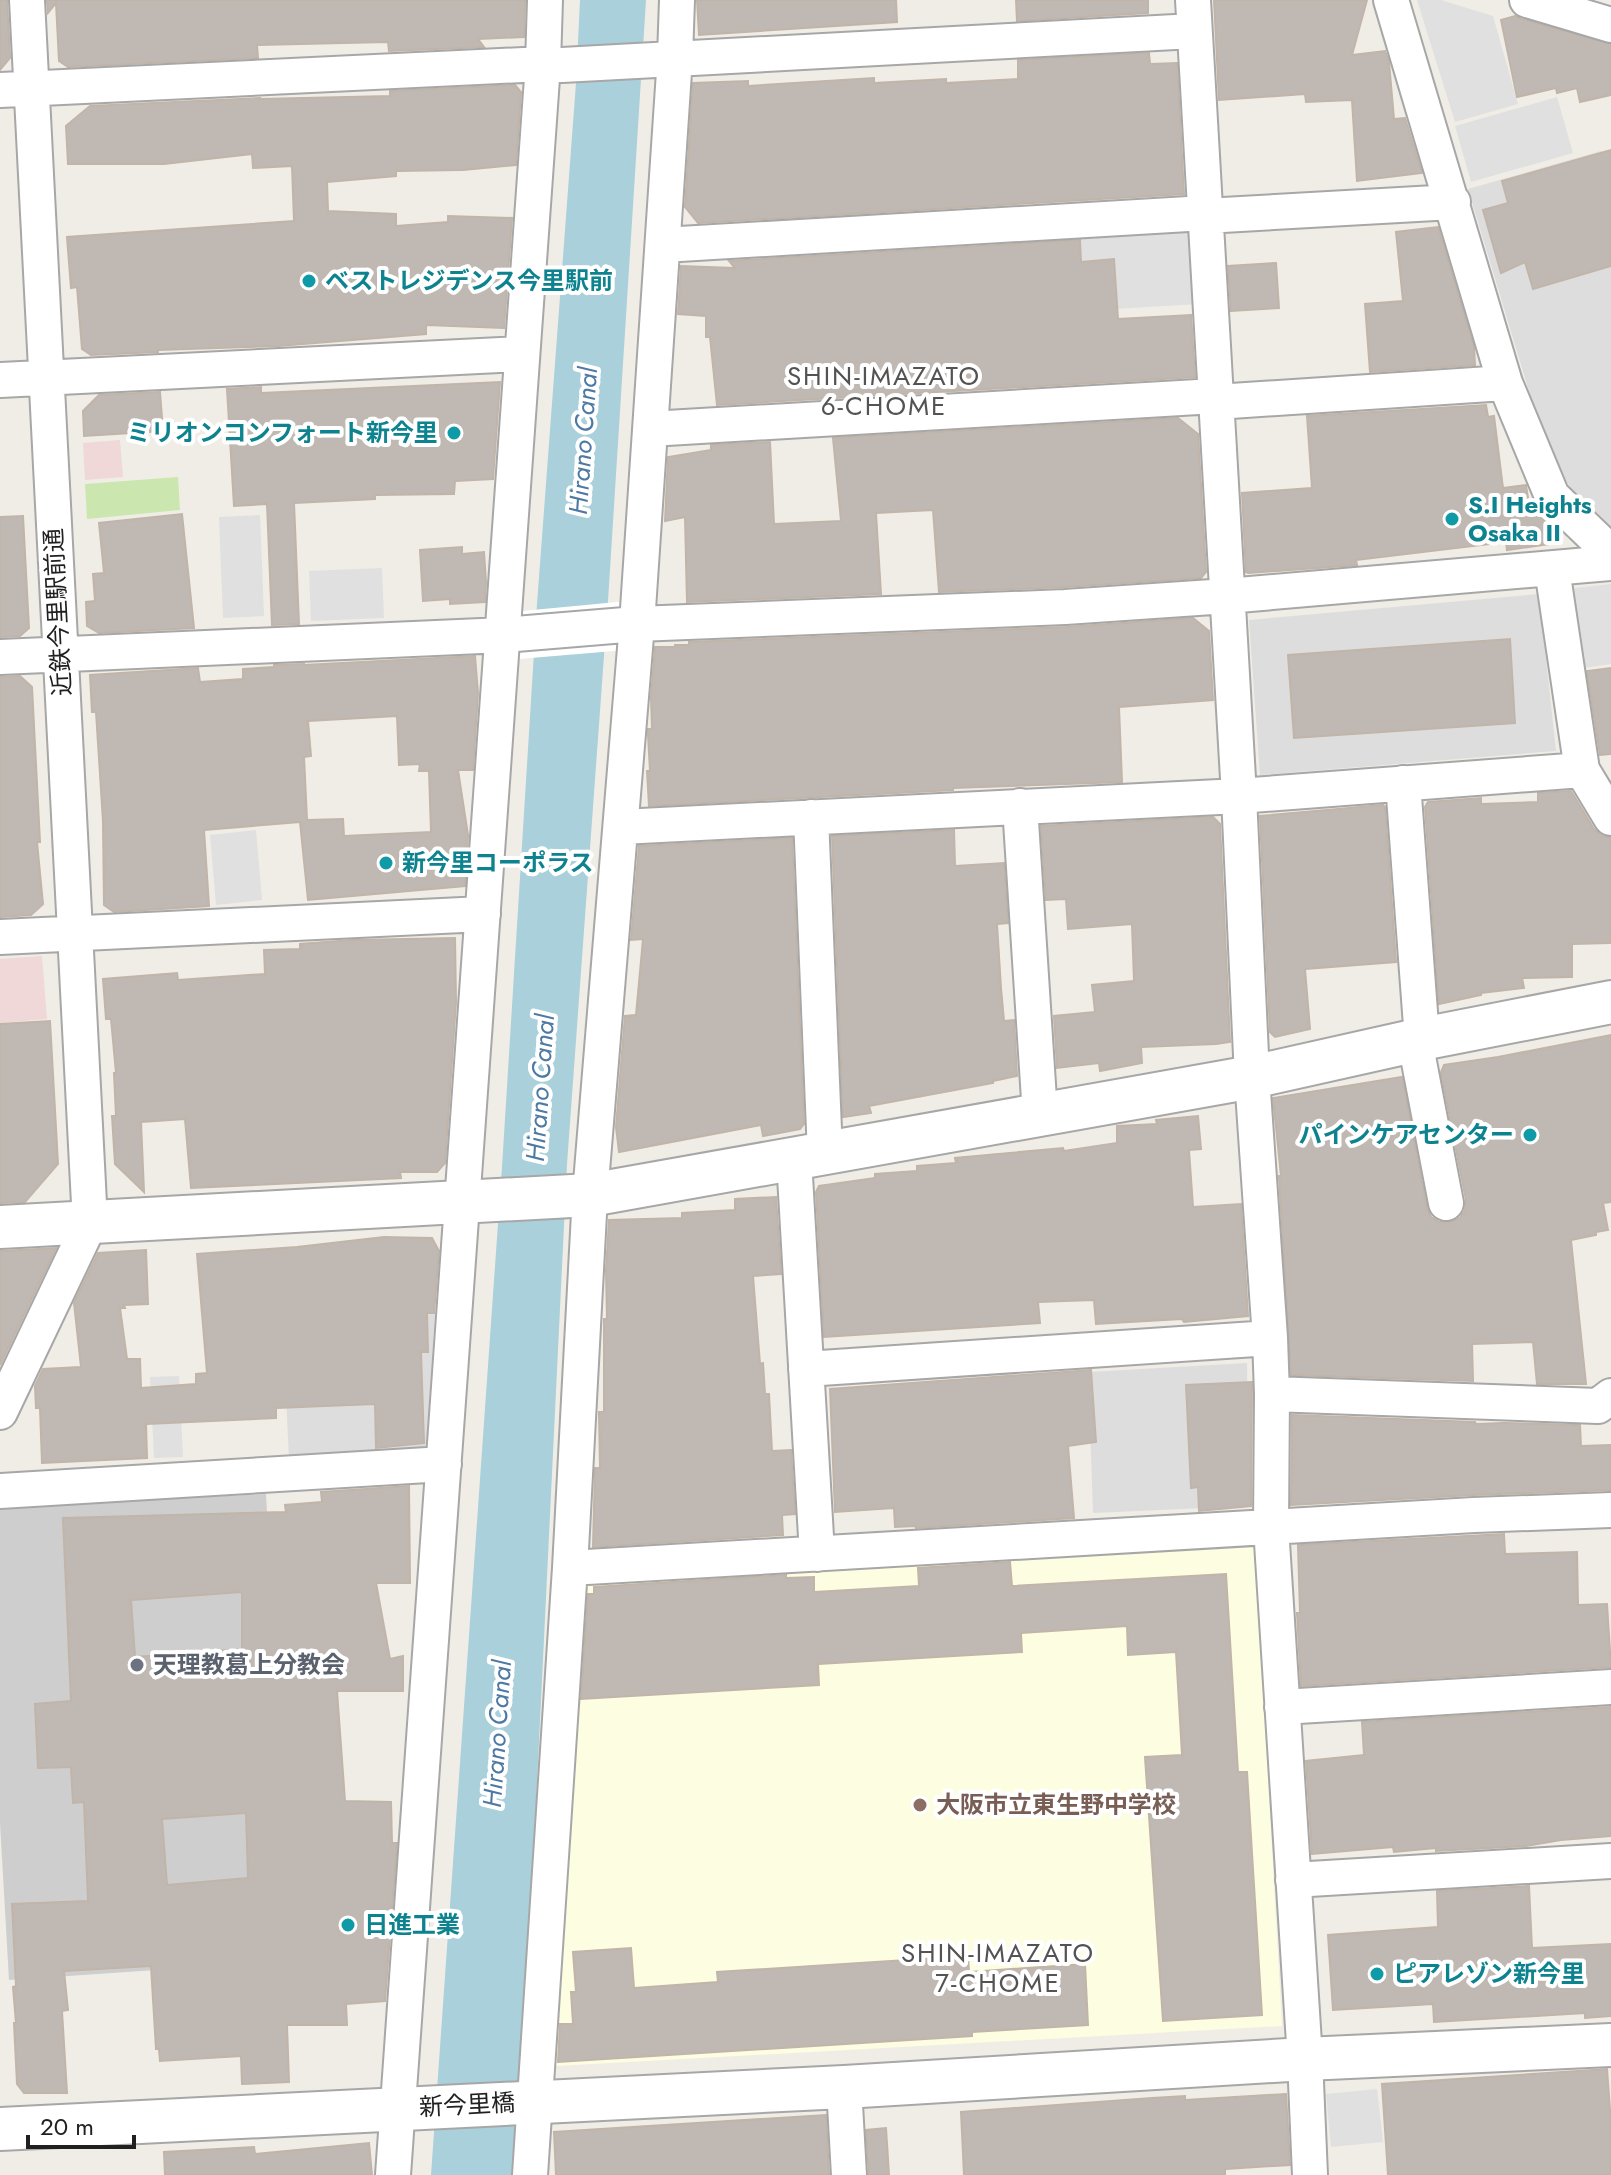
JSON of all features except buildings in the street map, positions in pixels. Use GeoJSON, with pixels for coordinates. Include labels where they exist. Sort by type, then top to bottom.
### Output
{"type":"FeatureCollection","features":[{"type":"Feature","properties":{"kind":"street","name":"近鉄今里駅前通"},"geometry":{"type":"LineString","coordinates":[[27,0],[16,89],[48,377],[90,1223]]}},
{"type":"Feature","properties":{"kind":"street"},"geometry":{"type":"LineString","coordinates":[[393,2175],[483,914],[512,634],[522,354],[552,64],[545,0]]}},
{"type":"Feature","properties":{"kind":"street"},"geometry":{"type":"LineString","coordinates":[[530,2175],[570,1568],[590,1195],[621,827],[632,625],[650,429],[663,245],[670,58],[677,0]]}},
{"type":"Feature","properties":{"kind":"street"},"geometry":{"type":"LineString","coordinates":[[1391,0],[1505,383],[1552,496],[1611,553]]}},
{"type":"Feature","properties":{"kind":"street"},"geometry":{"type":"LineString","coordinates":[[1527,0],[1611,25]]}},
{"type":"Feature","properties":{"kind":"street"},"geometry":{"type":"LineString","coordinates":[[16,89],[670,58],[1193,15],[1239,796],[1252,1077],[1270,1338],[1271,1527],[1310,2175]]}},
{"type":"Feature","properties":{"kind":"street"},"geometry":{"type":"LineString","coordinates":[[663,245],[1453,202]]}},
{"type":"Feature","properties":{"kind":"street"},"geometry":{"type":"LineString","coordinates":[[0,380],[522,354]]}},
{"type":"Feature","properties":{"kind":"street"},"geometry":{"type":"LineString","coordinates":[[650,429],[1505,383]]}},
{"type":"Feature","properties":{"kind":"street"},"geometry":{"type":"LineString","coordinates":[[0,657],[1065,607],[1611,563]]}},
{"type":"Feature","properties":{"kind":"street"},"geometry":{"type":"LineString","coordinates":[[1552,569],[1582,770],[1611,818]]}},
{"type":"Feature","properties":{"kind":"street"},"geometry":{"type":"LineString","coordinates":[[621,827],[1239,796],[1582,770]]}},
{"type":"Feature","properties":{"kind":"street"},"geometry":{"type":"LineString","coordinates":[[1403,783],[1419,1040],[1446,1203]]}},
{"type":"Feature","properties":{"kind":"street"},"geometry":{"type":"LineString","coordinates":[[1020,806],[1040,1115]]}},
{"type":"Feature","properties":{"kind":"street"},"geometry":{"type":"LineString","coordinates":[[811,817],[806,1369],[817,1554]]}},
{"type":"Feature","properties":{"kind":"street"},"geometry":{"type":"LineString","coordinates":[[0,937],[483,914]]}},
{"type":"Feature","properties":{"kind":"street"},"geometry":{"type":"LineString","coordinates":[[0,1227],[590,1195],[1252,1077],[1611,1002]]}},
{"type":"Feature","properties":{"kind":"street"},"geometry":{"type":"LineString","coordinates":[[0,1412],[90,1223]]}},
{"type":"Feature","properties":{"kind":"street"},"geometry":{"type":"LineString","coordinates":[[806,1369],[1270,1338]]}},
{"type":"Feature","properties":{"kind":"street"},"geometry":{"type":"LineString","coordinates":[[1272,1394],[1598,1406],[1611,1396]]}},
{"type":"Feature","properties":{"kind":"street"},"geometry":{"type":"LineString","coordinates":[[0,1491],[444,1464]]}},
{"type":"Feature","properties":{"kind":"street"},"geometry":{"type":"LineString","coordinates":[[570,1568],[1474,1515],[1611,1510]]}},
{"type":"Feature","properties":{"kind":"street"},"geometry":{"type":"LineString","coordinates":[[1282,1707],[1611,1687]]}},
{"type":"Feature","properties":{"kind":"street"},"geometry":{"type":"LineString","coordinates":[[1293,1880],[1611,1861]]}},
{"type":"Feature","properties":{"kind":"street","name":"新今里橋"},"geometry":{"type":"LineString","coordinates":[[0,2129],[1611,2045]]}},
{"type":"Feature","properties":{"kind":"street"},"geometry":{"type":"LineString","coordinates":[[844,2087],[849,2175]]}},
{"type":"Feature","properties":{"kind":"shaded area"},"geometry":{"type":"Polygon","coordinates":[[[1417,0],[1441,0],[1493,16],[1518,104],[1455,122],[1417,0]]]}},
{"type":"Feature","properties":{"kind":"shaded area"},"geometry":{"type":"Polygon","coordinates":[[[1557,97],[1573,153],[1471,182],[1455,126],[1557,97]]]}},
{"type":"Feature","properties":{"kind":"shaded area"},"geometry":{"type":"Polygon","coordinates":[[[1601,151],[1611,184],[1611,529],[1582,506],[1547,451],[1468,189],[1601,151]]]}},
{"type":"Feature","properties":{"kind":"shaded area"},"geometry":{"type":"Polygon","coordinates":[[[1194,232],[1198,304],[1047,313],[1043,240],[1194,232]]]}},
{"type":"Feature","properties":{"kind":"shaded area"},"geometry":{"type":"Polygon","coordinates":[[[120,440],[123,477],[85,480],[83,443],[120,440]]]}},
{"type":"Feature","properties":{"kind":"shaded area"},"geometry":{"type":"Polygon","coordinates":[[[260,515],[264,616],[223,618],[219,517],[260,515]]]}},
{"type":"Feature","properties":{"kind":"shaded area"},"geometry":{"type":"Polygon","coordinates":[[[382,568],[384,618],[311,621],[309,571],[382,568]]]}},
{"type":"Feature","properties":{"kind":"shaded area"},"geometry":{"type":"Polygon","coordinates":[[[1611,584],[1611,664],[1578,669],[1567,598],[1574,588],[1611,584]]]}},
{"type":"Feature","properties":{"kind":"shaded area"},"geometry":{"type":"Polygon","coordinates":[[[1539,594],[1556,751],[1260,775],[1249,620],[1539,594]]]}},
{"type":"Feature","properties":{"kind":"shaded area"},"geometry":{"type":"Polygon","coordinates":[[[256,830],[262,900],[216,905],[210,835],[256,830]]]}},
{"type":"Feature","properties":{"kind":"shaded area"},"geometry":{"type":"Polygon","coordinates":[[[42,956],[47,1019],[0,1023],[0,959],[42,956]]]}},
{"type":"Feature","properties":{"kind":"shaded area"},"geometry":{"type":"Polygon","coordinates":[[[435,1314],[426,1450],[289,1459],[284,1356],[368,1317],[435,1314]]]}},
{"type":"Feature","properties":{"kind":"shaded area"},"geometry":{"type":"Polygon","coordinates":[[[1247,1363],[1249,1506],[1093,1513],[1088,1372],[1247,1363]]]}},
{"type":"Feature","properties":{"kind":"shaded area"},"geometry":{"type":"Polygon","coordinates":[[[179,1376],[183,1457],[154,1458],[150,1377],[179,1376]]]}},
{"type":"Feature","properties":{"kind":"shaded area","name":"天理教葛上分教会"},"geometry":{"type":"Polygon","coordinates":[[[266,1494],[290,1961],[9,1980],[0,1823],[0,1507],[266,1494]]]}},
{"type":"Feature","properties":{"kind":"shaded area","name":"大阪市立東生野中学校"},"geometry":{"type":"Polygon","coordinates":[[[1255,1546],[1282,2026],[556,2066],[584,1584],[1255,1546]]]}},
{"type":"Feature","properties":{"kind":"shaded area"},"geometry":{"type":"Polygon","coordinates":[[[1377,2089],[1383,2142],[1331,2147],[1326,2094],[1377,2089]]]}},
{"type":"Feature","properties":{"kind":"green space"},"geometry":{"type":"Polygon","coordinates":[[[178,477],[180,510],[87,519],[85,484],[178,477]]]}},
{"type":"Feature","properties":{"kind":"water","name":"Hirano Canal"},"geometry":{"type":"Polygon","coordinates":[[[580,0],[646,0],[608,601],[567,1164],[523,2072],[514,2175],[431,2175],[502,1167],[537,604],[580,0]]]}},
{"type":"Feature","properties":{"kind":"pier"},"geometry":{"type":"Polygon","coordinates":[[[628,601],[626,650],[519,659],[522,611],[628,601]]]}},
{"type":"Feature","properties":{"kind":"place","name":"ベストレジデンス今里駅前"},"geometry":{"type":"Point","coordinates":[309,281]}},
{"type":"Feature","properties":{"kind":"place","name":"ミリオンコンフォート新今里"},"geometry":{"type":"Point","coordinates":[454,433]}},
{"type":"Feature","properties":{"kind":"place","name":"S.I Heights Osaka II"},"geometry":{"type":"Point","coordinates":[1452,519]}},
{"type":"Feature","properties":{"kind":"place","name":"新今里コーポラス"},"geometry":{"type":"Point","coordinates":[386,863]}},
{"type":"Feature","properties":{"kind":"place","name":"パインケアセンター"},"geometry":{"type":"Point","coordinates":[1530,1135]}},
{"type":"Feature","properties":{"kind":"place","name":"天理教葛上分教会"},"geometry":{"type":"Point","coordinates":[137,1665]}},
{"type":"Feature","properties":{"kind":"place","name":"大阪市立東生野中学校"},"geometry":{"type":"Point","coordinates":[920,1805]}},
{"type":"Feature","properties":{"kind":"place","name":"日進工業"},"geometry":{"type":"Point","coordinates":[348,1925]}},
{"type":"Feature","properties":{"kind":"place","name":"ピアレゾン新今里"},"geometry":{"type":"Point","coordinates":[1377,1974]}},
{"type":"Feature","properties":{"kind":"district","name":"SHIN-IMAZATO 6-CHOME"},"geometry":{"type":"Point","coordinates":[884,391]}},
{"type":"Feature","properties":{"kind":"district","name":"SHIN-IMAZATO 7-CHOME"},"geometry":{"type":"Point","coordinates":[998,1968]}}]}
